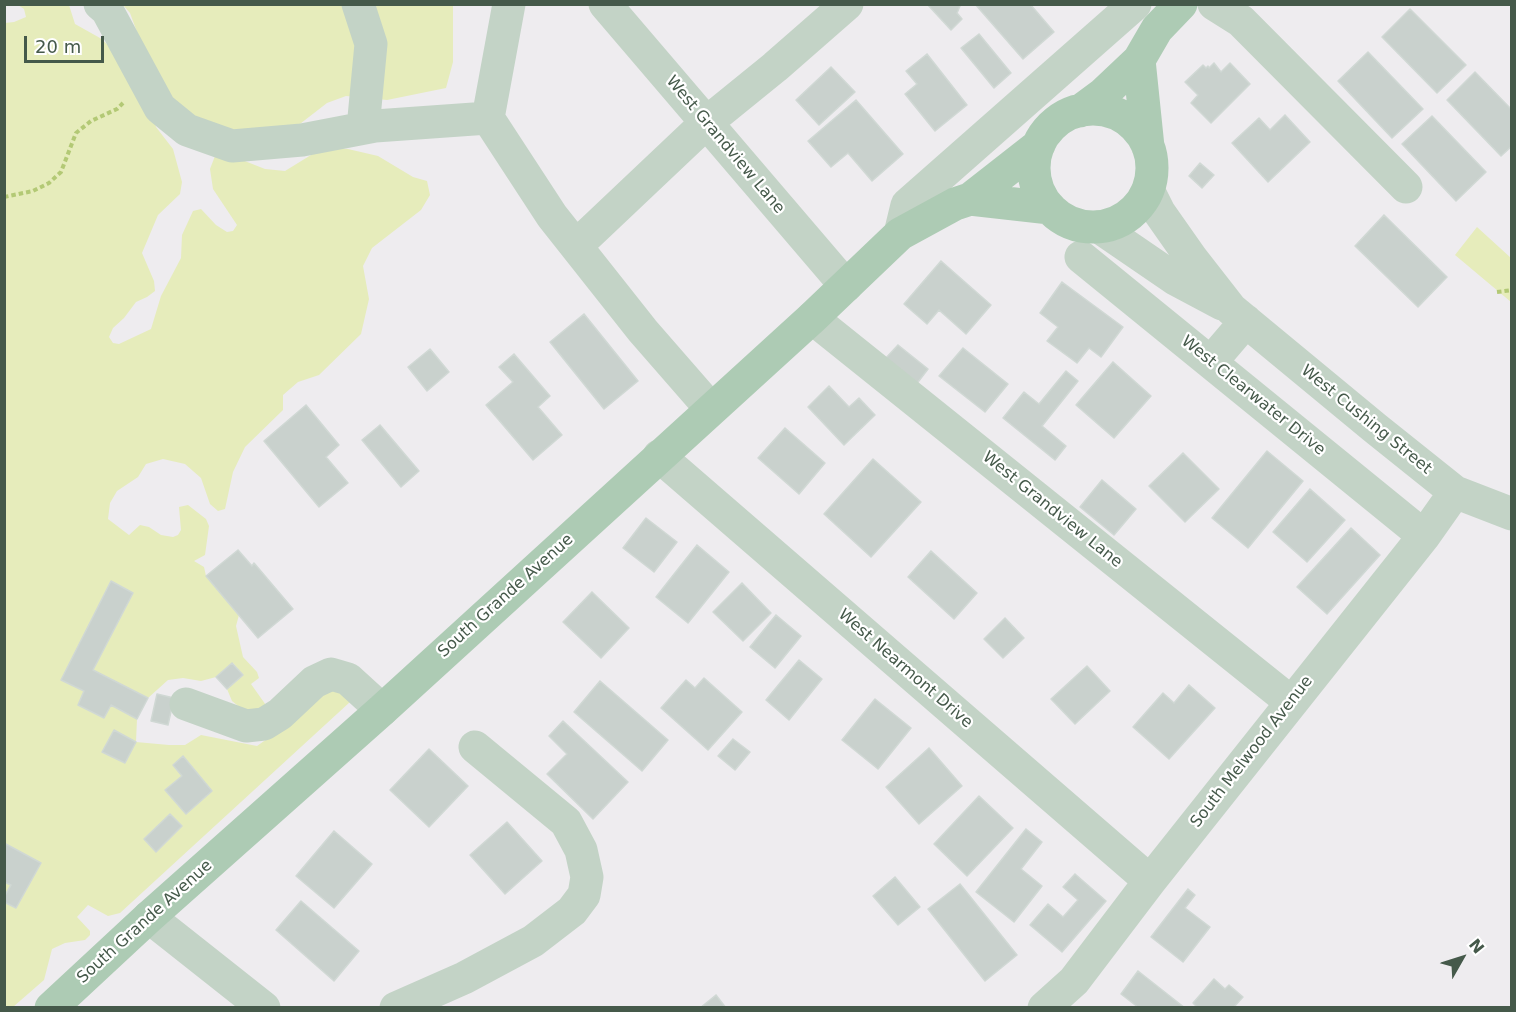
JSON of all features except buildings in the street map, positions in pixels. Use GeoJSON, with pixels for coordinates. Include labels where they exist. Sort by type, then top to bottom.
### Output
{"type":"FeatureCollection","features":[{"type":"Feature","properties":{"kind":"main road"},"geometry":{"type":"LineString","coordinates":[[1080,111],[1103,94],[1139,60],[1157,29],[1181,4]]}},
{"type":"Feature","properties":{"kind":"main road"},"geometry":{"type":"LineString","coordinates":[[1139,60],[1148,147],[1152,162],[1152,176],[1148,190],[1140,204],[1129,215],[1115,223],[1099,227],[1081,226],[1064,219],[1050,208],[1040,194],[1035,178],[1035,162],[1039,145],[1048,130],[1062,117],[1096,109],[1113,113],[1128,121],[1140,133],[1148,147]]}},
{"type":"Feature","properties":{"kind":"main road","name":"South Grande Avenue"},"geometry":{"type":"LineString","coordinates":[[51,1008],[812,318],[900,234],[955,204],[970,199],[1039,145]]}},
{"type":"Feature","properties":{"kind":"main road","name":"South Grande Avenue"},"geometry":{"type":"LineString","coordinates":[[970,199],[1050,208]]}},
{"type":"Feature","properties":{"kind":"street"},"geometry":{"type":"LineString","coordinates":[[100,4],[107,10],[160,108],[187,130],[232,146],[302,140],[375,126],[488,118]]}},
{"type":"Feature","properties":{"kind":"street"},"geometry":{"type":"LineString","coordinates":[[358,4],[370,44],[363,128]]}},
{"type":"Feature","properties":{"kind":"street"},"geometry":{"type":"LineString","coordinates":[[509,4],[488,118],[552,216],[643,331],[711,409]]}},
{"type":"Feature","properties":{"kind":"street","name":"West Grandview Lane"},"geometry":{"type":"LineString","coordinates":[[605,4],[846,286]]}},
{"type":"Feature","properties":{"kind":"street"},"geometry":{"type":"LineString","coordinates":[[576,246],[706,123],[776,67],[847,4]]}},
{"type":"Feature","properties":{"kind":"street"},"geometry":{"type":"LineString","coordinates":[[900,234],[907,205],[1135,4]]}},
{"type":"Feature","properties":{"kind":"street"},"geometry":{"type":"LineString","coordinates":[[1214,4],[1241,21],[1406,187]]}},
{"type":"Feature","properties":{"kind":"street","name":"West Cushing Street"},"geometry":{"type":"LineString","coordinates":[[1148,190],[1159,212],[1192,259],[1238,315]]}},
{"type":"Feature","properties":{"kind":"street","name":"West Cushing Street"},"geometry":{"type":"LineString","coordinates":[[1099,227],[1174,279],[1238,315],[1455,492],[1512,514]]}},
{"type":"Feature","properties":{"kind":"street","name":"West Clearwater Drive"},"geometry":{"type":"LineString","coordinates":[[1081,257],[1424,536]]}},
{"type":"Feature","properties":{"kind":"street"},"geometry":{"type":"LineString","coordinates":[[1211,362],[1238,315]]}},
{"type":"Feature","properties":{"kind":"street","name":"West Grandview Lane"},"geometry":{"type":"LineString","coordinates":[[812,318],[1291,702]]}},
{"type":"Feature","properties":{"kind":"street","name":"West Nearmont Drive"},"geometry":{"type":"LineString","coordinates":[[660,456],[1150,881]]}},
{"type":"Feature","properties":{"kind":"street","name":"South Melwood Avenue"},"geometry":{"type":"LineString","coordinates":[[1044,1008],[1074,981],[1150,881],[1424,536],[1455,492]]}},
{"type":"Feature","properties":{"kind":"street"},"geometry":{"type":"LineString","coordinates":[[186,704],[246,726],[264,724],[280,714],[315,682],[331,674],[348,679],[382,710]]}},
{"type":"Feature","properties":{"kind":"street"},"geometry":{"type":"LineString","coordinates":[[396,1008],[464,978],[533,941],[572,911],[584,895],[587,877],[581,850],[566,822],[475,747]]}},
{"type":"Feature","properties":{"kind":"street"},"geometry":{"type":"LineString","coordinates":[[149,917],[264,1008]]}},
{"type":"Feature","properties":{"kind":"path"},"geometry":{"type":"LineString","coordinates":[[4,197],[33,191],[49,183],[61,172],[76,133],[91,120],[117,109],[146,83]]}},
{"type":"Feature","properties":{"kind":"path"},"geometry":{"type":"LineString","coordinates":[[1497,292],[1512,290]]}},
{"type":"Feature","properties":{"kind":"green space"},"geometry":{"type":"Polygon","coordinates":[[[18,5],[69,5],[75,24],[100,38],[124,59],[150,107],[156,127],[173,149],[182,182],[180,194],[158,215],[142,253],[154,281],[155,291],[136,302],[113,328],[109,337],[113,343],[119,344],[151,329],[161,296],[181,258],[182,235],[193,211],[201,209],[216,225],[227,232],[233,231],[237,225],[213,189],[210,169],[215,156],[227,154],[265,169],[285,171],[324,147],[348,149],[378,156],[413,177],[427,181],[430,195],[421,210],[372,248],[363,266],[369,299],[361,334],[319,375],[298,382],[283,395],[283,410],[245,447],[233,472],[225,509],[218,511],[210,504],[201,478],[185,464],[163,459],[146,464],[138,477],[117,491],[110,503],[108,519],[129,535],[140,525],[149,527],[161,535],[173,537],[178,535],[181,530],[179,507],[188,505],[206,519],[209,526],[205,555],[194,561],[204,567],[206,576],[239,615],[236,626],[243,657],[257,672],[259,678],[251,684],[268,708],[243,710],[232,701],[227,689],[243,675],[233,663],[216,677],[201,681],[183,678],[168,680],[148,698],[93,670],[133,593],[111,581],[62,679],[84,691],[78,705],[104,718],[111,705],[137,719],[136,742],[169,745],[185,745],[201,735],[257,746],[274,734],[303,703],[342,687],[350,702],[120,913],[108,916],[88,905],[77,917],[90,931],[90,935],[85,940],[65,943],[52,949],[44,980],[13,1007],[5,1008],[5,23],[26,17],[24,9],[18,5]]]}},
{"type":"Feature","properties":{"kind":"green space"},"geometry":{"type":"Polygon","coordinates":[[[123,5],[453,5],[453,62],[446,88],[387,100],[346,96],[327,103],[296,127],[253,137],[178,111],[149,65],[130,13],[123,5]]]}},
{"type":"Feature","properties":{"kind":"green space"},"geometry":{"type":"Polygon","coordinates":[[[1477,227],[1511,258],[1511,302],[1455,255],[1477,227]]]}}]}
